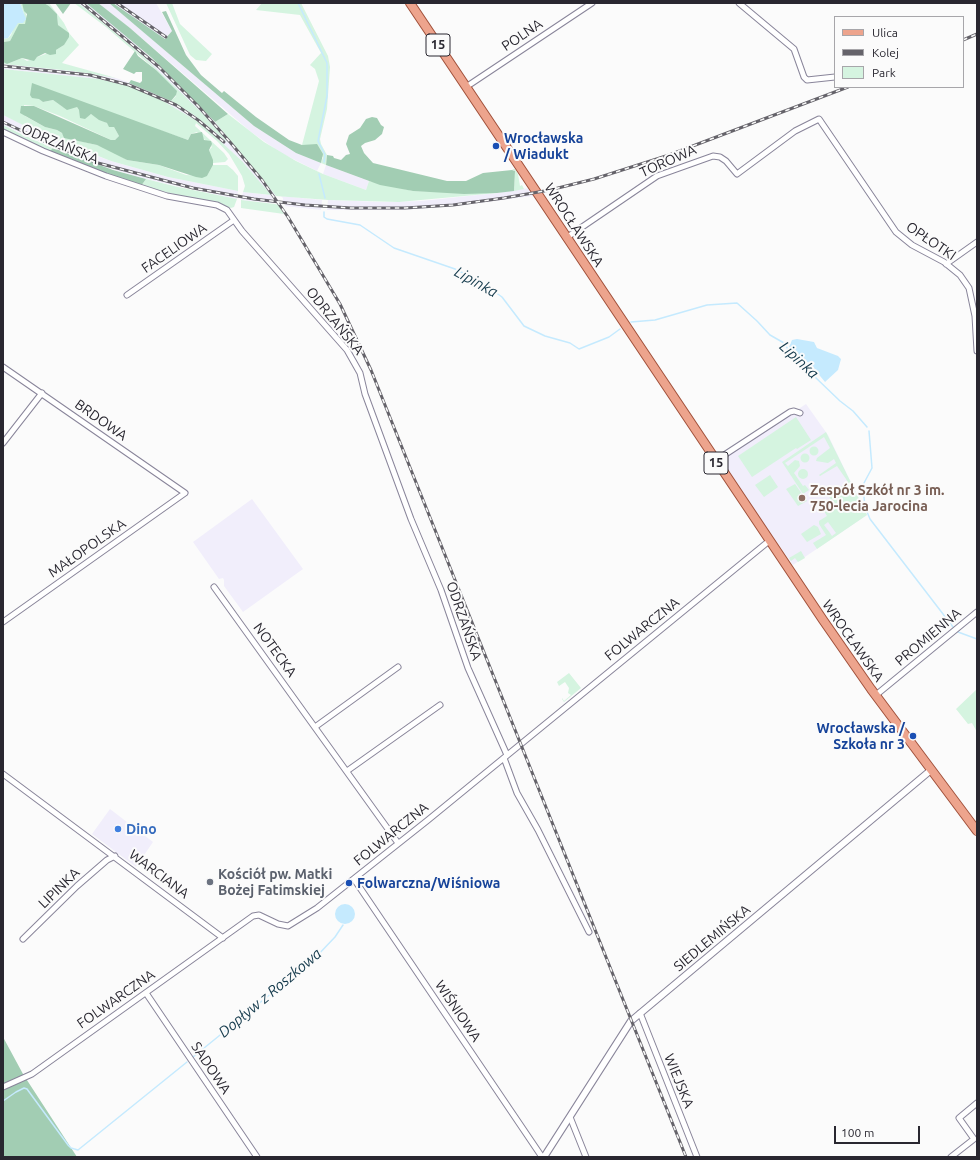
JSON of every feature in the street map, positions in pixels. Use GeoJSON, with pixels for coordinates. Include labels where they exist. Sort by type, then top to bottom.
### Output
{"type":"FeatureCollection","features":[{"type":"Feature","properties":{"kind":"main road","name":"WROCŁAWSKA"},"geometry":{"type":"LineString","coordinates":[[410,3],[769,541],[876,695],[977,831]]}},
{"type":"Feature","properties":{"kind":"street","name":"POLNA"},"geometry":{"type":"LineString","coordinates":[[466,87],[592,3]]}},
{"type":"Feature","properties":{"kind":"street"},"geometry":{"type":"LineString","coordinates":[[739,3],[794,49],[807,80],[834,77]]}},
{"type":"Feature","properties":{"kind":"street","name":"TOROWA"},"geometry":{"type":"LineString","coordinates":[[566,238],[657,176],[713,156],[720,157],[726,161],[737,174],[795,132],[819,119]]}},
{"type":"Feature","properties":{"kind":"street","name":"OPŁOTKI"},"geometry":{"type":"LineString","coordinates":[[819,119],[896,232],[912,245],[946,264],[960,275],[969,288],[975,316],[977,352]]}},
{"type":"Feature","properties":{"kind":"street","name":"ODRZAŃSKA"},"geometry":{"type":"LineString","coordinates":[[3,132],[43,151],[106,176],[167,196],[217,205],[227,210],[355,362],[411,519],[441,590],[468,668],[506,756],[517,793],[538,830],[589,932]]}},
{"type":"Feature","properties":{"kind":"street","name":"FACELIOWA"},"geometry":{"type":"LineString","coordinates":[[127,295],[234,220]]}},
{"type":"Feature","properties":{"kind":"street"},"geometry":{"type":"LineString","coordinates":[[946,264],[977,242]]}},
{"type":"Feature","properties":{"kind":"street","name":"BRDOWA"},"geometry":{"type":"LineString","coordinates":[[3,367],[186,493]]}},
{"type":"Feature","properties":{"kind":"street"},"geometry":{"type":"LineString","coordinates":[[3,443],[42,393]]}},
{"type":"Feature","properties":{"kind":"street"},"geometry":{"type":"LineString","coordinates":[[716,461],[790,412],[794,411],[800,413]]}},
{"type":"Feature","properties":{"kind":"street","name":"MAŁOPOLSKA"},"geometry":{"type":"LineString","coordinates":[[3,622],[186,493]]}},
{"type":"Feature","properties":{"kind":"street","name":"FOLWARCZNA"},"geometry":{"type":"LineString","coordinates":[[3,1087],[32,1074],[253,916],[266,917],[283,926],[292,924],[317,908],[769,541]]}},
{"type":"Feature","properties":{"kind":"street","name":"NOTECKA"},"geometry":{"type":"LineString","coordinates":[[214,587],[398,843]]}},
{"type":"Feature","properties":{"kind":"street","name":"PROMIENNA"},"geometry":{"type":"LineString","coordinates":[[876,695],[977,612]]}},
{"type":"Feature","properties":{"kind":"street"},"geometry":{"type":"LineString","coordinates":[[316,727],[398,667]]}},
{"type":"Feature","properties":{"kind":"street"},"geometry":{"type":"LineString","coordinates":[[347,771],[440,705]]}},
{"type":"Feature","properties":{"kind":"street","name":"SIEDLEMIŃSKA"},"geometry":{"type":"LineString","coordinates":[[543,1157],[628,1026],[640,1013],[931,770]]}},
{"type":"Feature","properties":{"kind":"street","name":"WARCIANA"},"geometry":{"type":"LineString","coordinates":[[3,774],[223,938]]}},
{"type":"Feature","properties":{"kind":"street","name":"LIPINKA"},"geometry":{"type":"LineString","coordinates":[[23,939],[77,886],[107,860],[115,856]]}},
{"type":"Feature","properties":{"kind":"street","name":"WIŚNIOWA"},"geometry":{"type":"LineString","coordinates":[[354,879],[543,1157]]}},
{"type":"Feature","properties":{"kind":"street","name":"SADOWA"},"geometry":{"type":"LineString","coordinates":[[146,993],[257,1157]]}},
{"type":"Feature","properties":{"kind":"street","name":"WIEJSKA"},"geometry":{"type":"LineString","coordinates":[[640,1013],[696,1157]]}},
{"type":"Feature","properties":{"kind":"street"},"geometry":{"type":"LineString","coordinates":[[951,1157],[974,1139],[959,1118],[977,1103]]}},
{"type":"Feature","properties":{"kind":"street"},"geometry":{"type":"LineString","coordinates":[[570,1117],[586,1157]]}},
{"type":"Feature","properties":{"kind":"shaded area"},"geometry":{"type":"Polygon","coordinates":[[[78,3],[86,3],[124,33],[194,98],[267,183],[276,196],[271,195],[273,203],[241,200],[243,192],[270,195],[242,161],[217,138],[197,121],[163,101],[129,86],[99,79],[3,69],[3,64],[72,71],[116,78],[142,87],[178,105],[194,115],[228,142],[127,41],[78,3]]]}},
{"type":"Feature","properties":{"kind":"shaded area"},"geometry":{"type":"Polygon","coordinates":[[[98,3],[109,3],[254,126],[296,153],[321,163],[317,171],[281,153],[251,132],[130,28],[98,3]]]}},
{"type":"Feature","properties":{"kind":"shaded area"},"geometry":{"type":"Polygon","coordinates":[[[113,3],[156,3],[172,31],[165,39],[113,3]]]}},
{"type":"Feature","properties":{"kind":"shaded area"},"geometry":{"type":"Polygon","coordinates":[[[3,115],[63,143],[111,161],[168,177],[238,191],[237,199],[146,179],[85,161],[3,125],[3,115]]]}},
{"type":"Feature","properties":{"kind":"shaded area"},"geometry":{"type":"Polygon","coordinates":[[[326,165],[369,181],[366,190],[323,174],[326,165]]]}},
{"type":"Feature","properties":{"kind":"shaded area"},"geometry":{"type":"Polygon","coordinates":[[[529,188],[533,196],[455,206],[403,210],[327,210],[328,200],[383,202],[421,201],[529,188]]]}},
{"type":"Feature","properties":{"kind":"shaded area"},"geometry":{"type":"Polygon","coordinates":[[[281,196],[322,200],[321,210],[285,206],[286,202],[283,201],[281,196]]]}},
{"type":"Feature","properties":{"kind":"shaded area","name":"Zespół Szkół nr 3 im. 750-lecia Jarocina"},"geometry":{"type":"Polygon","coordinates":[[[806,404],[828,435],[867,515],[793,565],[720,461],[806,404]]]}},
{"type":"Feature","properties":{"kind":"shaded area"},"geometry":{"type":"Polygon","coordinates":[[[252,499],[303,569],[243,612],[224,586],[223,578],[219,579],[193,542],[252,499]]]}},
{"type":"Feature","properties":{"kind":"shaded area"},"geometry":{"type":"Polygon","coordinates":[[[110,809],[153,842],[136,867],[92,834],[110,809]]]}},
{"type":"Feature","properties":{"kind":"green space"},"geometry":{"type":"Polygon","coordinates":[[[20,3],[24,5],[27,19],[25,24],[19,25],[10,41],[3,42],[3,39],[8,38],[11,35],[14,27],[24,14],[20,3]]]}},
{"type":"Feature","properties":{"kind":"green space"},"geometry":{"type":"Polygon","coordinates":[[[22,3],[44,3],[49,6],[57,14],[58,25],[69,33],[69,37],[64,45],[56,50],[56,54],[50,55],[45,53],[37,57],[34,61],[22,58],[7,64],[3,62],[3,42],[10,41],[19,24],[25,24],[27,14],[24,11],[22,3]]]}},
{"type":"Feature","properties":{"kind":"green space"},"geometry":{"type":"Polygon","coordinates":[[[44,3],[49,3],[64,23],[69,33],[79,45],[62,63],[116,78],[72,71],[3,64],[3,62],[7,64],[22,58],[27,61],[56,50],[64,45],[66,32],[58,25],[57,14],[44,3]]]}},
{"type":"Feature","properties":{"kind":"green space"},"geometry":{"type":"Polygon","coordinates":[[[55,3],[71,3],[63,14],[55,3]]]}},
{"type":"Feature","properties":{"kind":"green space"},"geometry":{"type":"Polygon","coordinates":[[[74,3],[78,3],[90,12],[143,56],[203,114],[230,144],[194,115],[171,101],[176,96],[174,90],[156,70],[106,27],[74,3]]]}},
{"type":"Feature","properties":{"kind":"green space"},"geometry":{"type":"Polygon","coordinates":[[[86,3],[98,3],[102,6],[130,28],[228,114],[215,122],[152,58],[86,3]]]}},
{"type":"Feature","properties":{"kind":"green space"},"geometry":{"type":"Polygon","coordinates":[[[109,3],[113,3],[165,39],[172,31],[162,12],[166,11],[186,55],[201,75],[222,93],[224,91],[256,117],[289,140],[302,145],[317,144],[323,154],[321,163],[296,153],[254,126],[109,3]]]}},
{"type":"Feature","properties":{"kind":"green space"},"geometry":{"type":"Polygon","coordinates":[[[166,3],[172,3],[180,24],[212,54],[206,61],[196,60],[190,55],[166,3]]]}},
{"type":"Feature","properties":{"kind":"green space"},"geometry":{"type":"Polygon","coordinates":[[[262,3],[301,3],[328,56],[330,67],[327,109],[320,139],[327,155],[326,165],[321,163],[323,157],[302,145],[319,81],[315,69],[310,65],[321,53],[300,15],[256,10],[262,3]]]}},
{"type":"Feature","properties":{"kind":"green space"},"geometry":{"type":"Polygon","coordinates":[[[135,51],[138,56],[156,70],[177,91],[176,95],[171,101],[129,83],[131,80],[140,83],[142,81],[142,72],[136,72],[134,74],[123,69],[135,51]]]}},
{"type":"Feature","properties":{"kind":"green space"},"geometry":{"type":"Polygon","coordinates":[[[3,69],[99,79],[129,86],[163,101],[197,121],[217,138],[242,161],[271,195],[243,192],[245,186],[242,176],[229,154],[217,141],[196,123],[195,126],[224,153],[228,159],[225,162],[213,163],[209,150],[212,147],[197,132],[191,134],[188,140],[32,86],[32,92],[43,102],[53,100],[63,107],[77,107],[85,118],[91,114],[114,127],[119,136],[115,140],[111,140],[60,116],[34,106],[24,105],[25,116],[45,127],[57,130],[71,139],[111,150],[127,160],[159,165],[186,175],[207,176],[213,165],[227,165],[238,176],[238,191],[168,177],[111,161],[37,132],[3,115],[3,69]]]}},
{"type":"Feature","properties":{"kind":"green space"},"geometry":{"type":"Polygon","coordinates":[[[32,83],[188,140],[191,134],[202,132],[204,140],[211,141],[212,144],[209,150],[213,160],[213,165],[207,176],[202,178],[196,177],[159,165],[127,160],[97,145],[64,138],[62,133],[57,130],[45,127],[20,113],[21,106],[34,106],[111,140],[115,140],[119,136],[114,127],[109,127],[107,123],[99,120],[91,114],[85,119],[80,118],[77,107],[67,110],[53,100],[43,102],[39,99],[32,98],[30,95],[32,83]]]}},
{"type":"Feature","properties":{"kind":"green space"},"geometry":{"type":"Polygon","coordinates":[[[228,114],[264,142],[296,161],[323,174],[366,190],[369,181],[413,191],[497,193],[399,202],[328,200],[276,196],[215,122],[228,114]]]}},
{"type":"Feature","properties":{"kind":"green space"},"geometry":{"type":"Polygon","coordinates":[[[372,117],[377,118],[384,127],[382,134],[375,140],[361,146],[364,153],[373,163],[447,181],[466,181],[483,173],[512,170],[515,171],[514,191],[464,194],[413,191],[380,185],[326,165],[327,155],[341,160],[346,155],[350,154],[346,144],[349,135],[360,128],[366,119],[372,117]]]}},
{"type":"Feature","properties":{"kind":"green space"},"geometry":{"type":"Polygon","coordinates":[[[3,125],[53,148],[49,152],[3,131],[3,125]]]}},
{"type":"Feature","properties":{"kind":"green space"},"geometry":{"type":"Polygon","coordinates":[[[53,148],[113,170],[146,179],[141,186],[49,152],[53,148]]]}},
{"type":"Feature","properties":{"kind":"green space"},"geometry":{"type":"Polygon","coordinates":[[[512,169],[515,169],[518,174],[520,186],[522,185],[524,189],[514,191],[515,171],[512,169]]]}},
{"type":"Feature","properties":{"kind":"green space"},"geometry":{"type":"Polygon","coordinates":[[[146,179],[237,199],[234,207],[231,208],[141,186],[146,179]]]}},
{"type":"Feature","properties":{"kind":"green space"},"geometry":{"type":"Polygon","coordinates":[[[241,200],[279,205],[284,214],[241,208],[241,200]]]}},
{"type":"Feature","properties":{"kind":"green space"},"geometry":{"type":"Polygon","coordinates":[[[796,417],[811,440],[752,477],[738,456],[796,417]]]}},
{"type":"Feature","properties":{"kind":"green space"},"geometry":{"type":"Polygon","coordinates":[[[826,432],[867,515],[817,549],[813,543],[826,535],[819,524],[819,521],[827,516],[824,511],[834,504],[828,495],[848,482],[837,466],[820,476],[819,475],[836,463],[834,459],[828,463],[816,461],[817,458],[830,448],[824,437],[785,463],[788,466],[795,460],[799,461],[800,466],[794,473],[803,486],[805,485],[809,490],[803,494],[782,462],[826,432]],[[828,522],[824,525],[832,536],[836,533],[828,522]]]}},
{"type":"Feature","properties":{"kind":"green space"},"geometry":{"type":"Polygon","coordinates":[[[814,446],[819,451],[814,456],[809,451],[814,446]]]}},
{"type":"Feature","properties":{"kind":"green space"},"geometry":{"type":"Polygon","coordinates":[[[805,453],[810,458],[805,463],[800,458],[805,453]]]}},
{"type":"Feature","properties":{"kind":"green space"},"geometry":{"type":"Polygon","coordinates":[[[801,469],[805,469],[808,474],[805,479],[801,479],[798,476],[798,472],[801,469]]]}},
{"type":"Feature","properties":{"kind":"green space"},"geometry":{"type":"Polygon","coordinates":[[[770,475],[778,487],[764,497],[755,485],[770,475]]]}},
{"type":"Feature","properties":{"kind":"green space"},"geometry":{"type":"Polygon","coordinates":[[[795,484],[807,501],[798,506],[786,489],[795,484]]]}},
{"type":"Feature","properties":{"kind":"green space"},"geometry":{"type":"Polygon","coordinates":[[[814,525],[818,527],[821,534],[807,542],[801,534],[814,525]]]}},
{"type":"Feature","properties":{"kind":"green space"},"geometry":{"type":"Polygon","coordinates":[[[801,551],[805,558],[798,562],[795,558],[791,561],[789,558],[801,551]]]}},
{"type":"Feature","properties":{"kind":"green space"},"geometry":{"type":"Polygon","coordinates":[[[569,673],[581,688],[564,702],[562,698],[564,701],[571,695],[568,693],[569,688],[565,682],[559,686],[557,682],[569,673]]]}},
{"type":"Feature","properties":{"kind":"green space"},"geometry":{"type":"Polygon","coordinates":[[[977,689],[977,732],[972,723],[968,724],[956,709],[977,689]]]}},
{"type":"Feature","properties":{"kind":"green space"},"geometry":{"type":"Polygon","coordinates":[[[3,1037],[23,1074],[77,1157],[3,1157],[3,1037]]]}},
{"type":"Feature","properties":{"kind":"water"},"geometry":{"type":"Polygon","coordinates":[[[3,3],[20,3],[26,19],[23,23],[18,23],[8,38],[3,39],[3,3]]]}},
{"type":"Feature","properties":{"kind":"water"},"geometry":{"type":"Polygon","coordinates":[[[797,339],[814,342],[817,348],[838,356],[841,359],[838,370],[825,382],[811,365],[789,347],[792,340],[797,339]]]}},
{"type":"Feature","properties":{"kind":"water"},"geometry":{"type":"Polygon","coordinates":[[[341,904],[349,904],[355,910],[355,918],[349,924],[341,924],[335,918],[335,910],[341,904]]]}},
{"type":"Feature","properties":{"kind":"waterway","name":"Lipinka"},"geometry":{"type":"LineString","coordinates":[[298,3],[327,63],[327,96],[318,141],[325,155],[324,162]]}},
{"type":"Feature","properties":{"kind":"waterway","name":"Lipinka"},"geometry":{"type":"LineString","coordinates":[[319,174],[325,198]]}},
{"type":"Feature","properties":{"kind":"waterway","name":"Lipinka"},"geometry":{"type":"LineString","coordinates":[[324,212],[324,217],[327,219],[360,225],[394,248],[455,269],[481,282],[502,297],[524,326],[545,336],[570,343],[579,349],[609,337],[620,329]]}},
{"type":"Feature","properties":{"kind":"waterway","name":"Lipinka"},"geometry":{"type":"LineString","coordinates":[[631,322],[655,320],[707,305],[737,303],[770,335],[784,343],[791,354],[840,401],[853,411],[867,427]]}},
{"type":"Feature","properties":{"kind":"waterway","name":"Lipinka"},"geometry":{"type":"LineString","coordinates":[[869,431],[872,468],[863,487],[865,507],[870,519],[953,627]]}},
{"type":"Feature","properties":{"kind":"waterway","name":"Lipinka"},"geometry":{"type":"LineString","coordinates":[[958,632],[977,639]]}},
{"type":"Feature","properties":{"kind":"waterway","name":"Dopływ z Roszkowa"},"geometry":{"type":"LineString","coordinates":[[193,1057],[315,958],[335,937],[343,925]]}},
{"type":"Feature","properties":{"kind":"waterway","name":"Dopływ z Roszkowa"},"geometry":{"type":"LineString","coordinates":[[3,1101],[16,1092],[24,1088],[27,1089],[68,1145],[71,1148],[78,1150],[187,1062]]}},
{"type":"Feature","properties":{"kind":"railway"},"geometry":{"type":"LineString","coordinates":[[82,3],[159,67],[198,106],[230,142],[262,180],[288,217],[340,304],[371,370],[686,1157]]}},
{"type":"Feature","properties":{"kind":"railway"},"geometry":{"type":"LineString","coordinates":[[117,3],[166,37]]}},
{"type":"Feature","properties":{"kind":"railway"},"geometry":{"type":"LineString","coordinates":[[964,40],[977,34]]}},
{"type":"Feature","properties":{"kind":"railway"},"geometry":{"type":"LineString","coordinates":[[3,66],[90,75],[129,85],[176,105],[198,120],[224,142]]}},
{"type":"Feature","properties":{"kind":"railway"},"geometry":{"type":"LineString","coordinates":[[3,122],[50,144],[98,163],[193,188],[254,199],[305,205],[351,208],[405,208],[453,205],[504,198],[550,190],[594,179],[669,155],[845,88]]}},
{"type":"Feature","properties":{"kind":"place","name":"Wrocławska / Wiadukt"},"geometry":{"type":"Point","coordinates":[496,146]}},
{"type":"Feature","properties":{"kind":"place","name":"Zespół Szkół nr 3 im. 750-lecia Jarocina"},"geometry":{"type":"Point","coordinates":[802,498]}},
{"type":"Feature","properties":{"kind":"place","name":"Wrocławska / Szkoła nr 3"},"geometry":{"type":"Point","coordinates":[913,736]}},
{"type":"Feature","properties":{"kind":"place","name":"Dino"},"geometry":{"type":"Point","coordinates":[118,829]}},
{"type":"Feature","properties":{"kind":"place","name":"Kościół pw. Matki Bożej Fatimskiej"},"geometry":{"type":"Point","coordinates":[210,882]}},
{"type":"Feature","properties":{"kind":"place","name":"Folwarczna/Wiśniowa"},"geometry":{"type":"Point","coordinates":[349,883]}}]}
